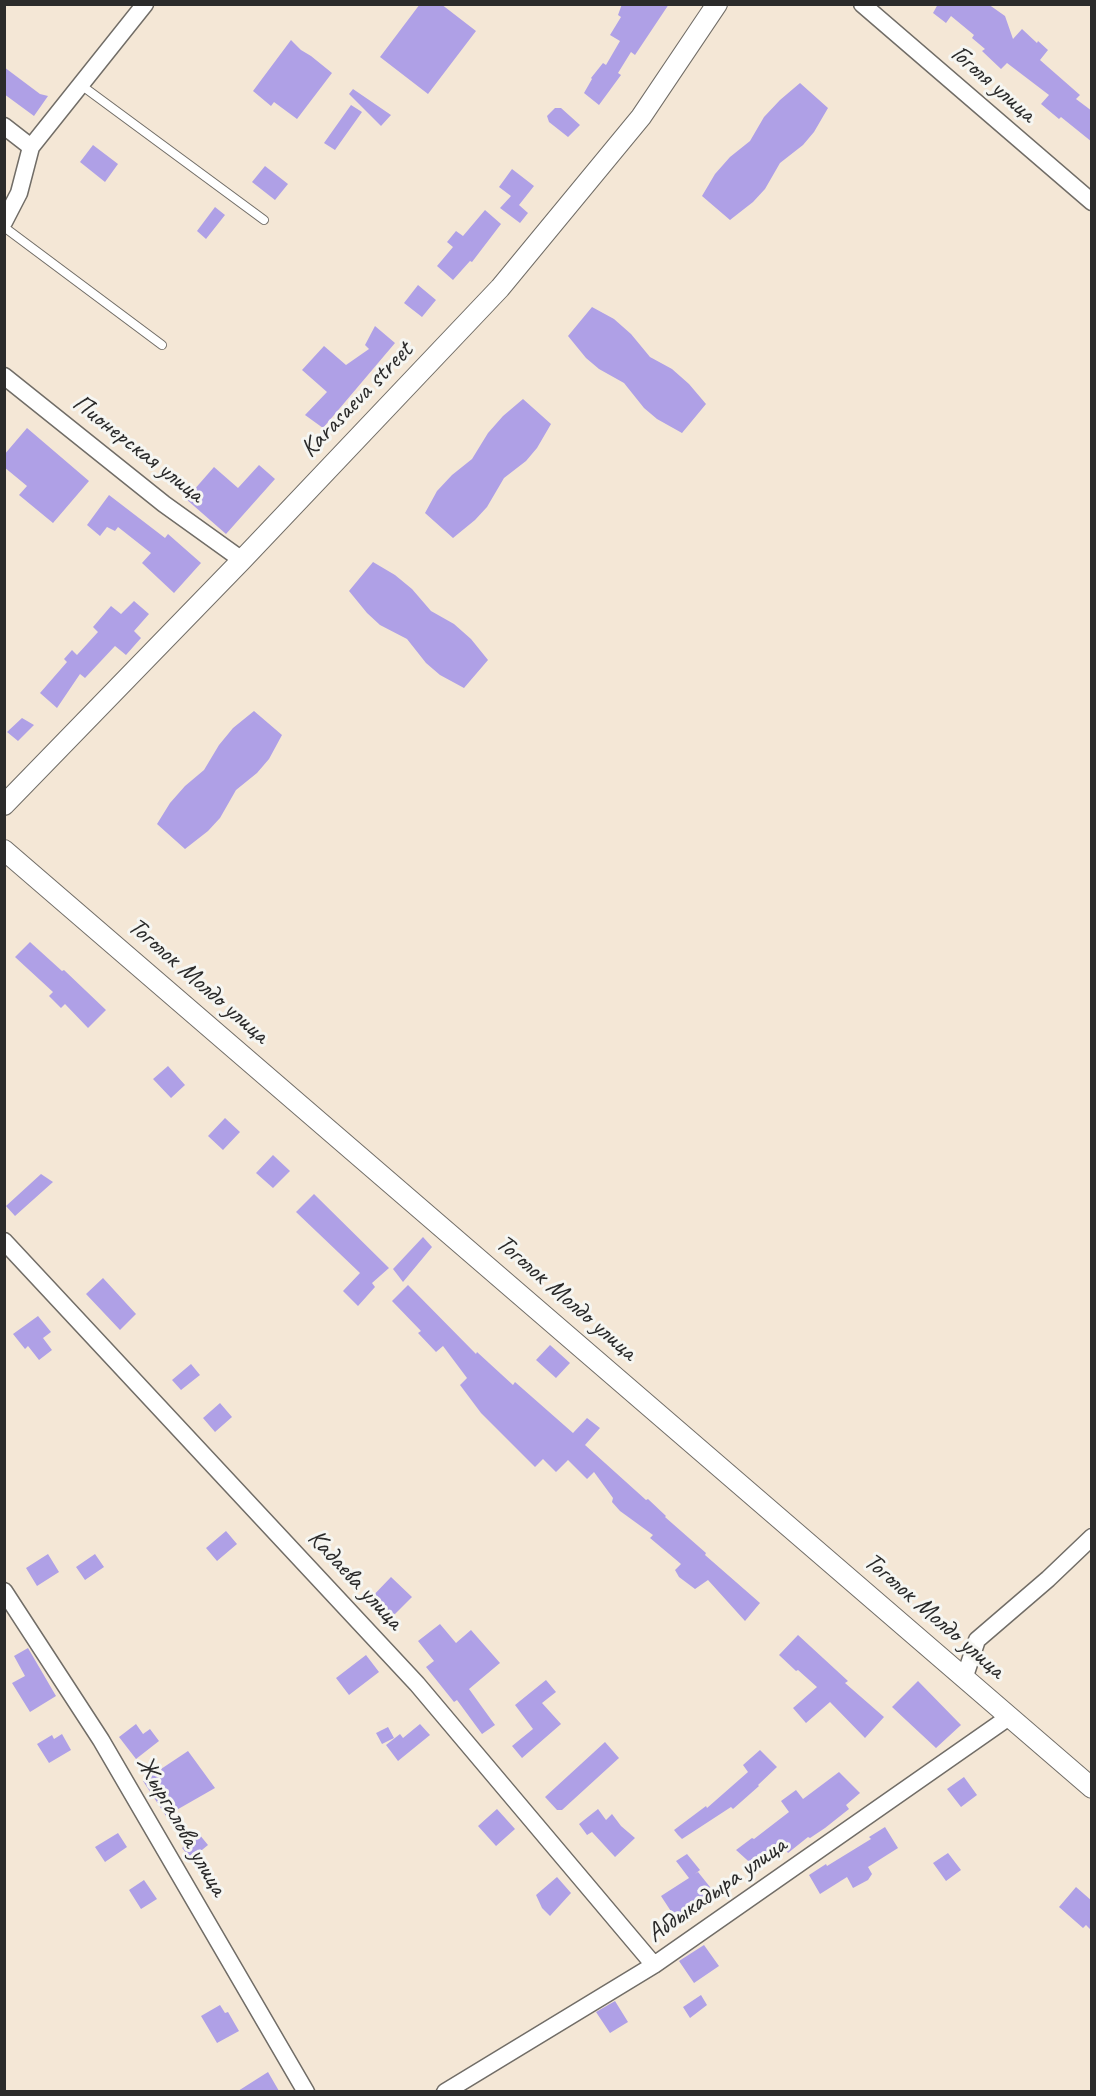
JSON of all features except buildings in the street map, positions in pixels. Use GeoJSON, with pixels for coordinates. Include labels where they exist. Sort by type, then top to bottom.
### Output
{"type":"FeatureCollection","features":[{"type":"Feature","properties":{"kind":"street"},"geometry":{"type":"LineString","coordinates":[[4,222],[18,193],[31,147],[145,4]]}},
{"type":"Feature","properties":{"kind":"street","name":"Karasaeva street"},"geometry":{"type":"LineString","coordinates":[[4,805],[242,560],[500,288],[641,117],[717,4]]}},
{"type":"Feature","properties":{"kind":"street","name":"Гоголя улица"},"geometry":{"type":"LineString","coordinates":[[862,4],[1092,202]]}},
{"type":"Feature","properties":{"kind":"street"},"geometry":{"type":"LineString","coordinates":[[4,126],[31,147]]}},
{"type":"Feature","properties":{"kind":"street","name":"Пионерская улица"},"geometry":{"type":"LineString","coordinates":[[4,376],[164,504],[242,560]]}},
{"type":"Feature","properties":{"kind":"street","name":"Тоголок Молдо улица"},"geometry":{"type":"LineString","coordinates":[[4,850],[1092,1788]]}},
{"type":"Feature","properties":{"kind":"street","name":"Кадаева улица"},"geometry":{"type":"LineString","coordinates":[[4,1241],[417,1684],[654,1965]]}},
{"type":"Feature","properties":{"kind":"street"},"geometry":{"type":"LineString","coordinates":[[964,1679],[977,1640],[1048,1579],[1092,1537]]}},
{"type":"Feature","properties":{"kind":"street","name":"Жыргалова улица"},"geometry":{"type":"LineString","coordinates":[[4,1591],[101,1740],[306,2091]]}},
{"type":"Feature","properties":{"kind":"street","name":"Абдыкадыра улица"},"geometry":{"type":"LineString","coordinates":[[444,2091],[654,1965],[1009,1718]]}},
{"type":"Feature","properties":{"kind":"lane"},"geometry":{"type":"LineString","coordinates":[[81,85],[264,220]]}},
{"type":"Feature","properties":{"kind":"lane"},"geometry":{"type":"LineString","coordinates":[[4,227],[162,345]]}}]}
